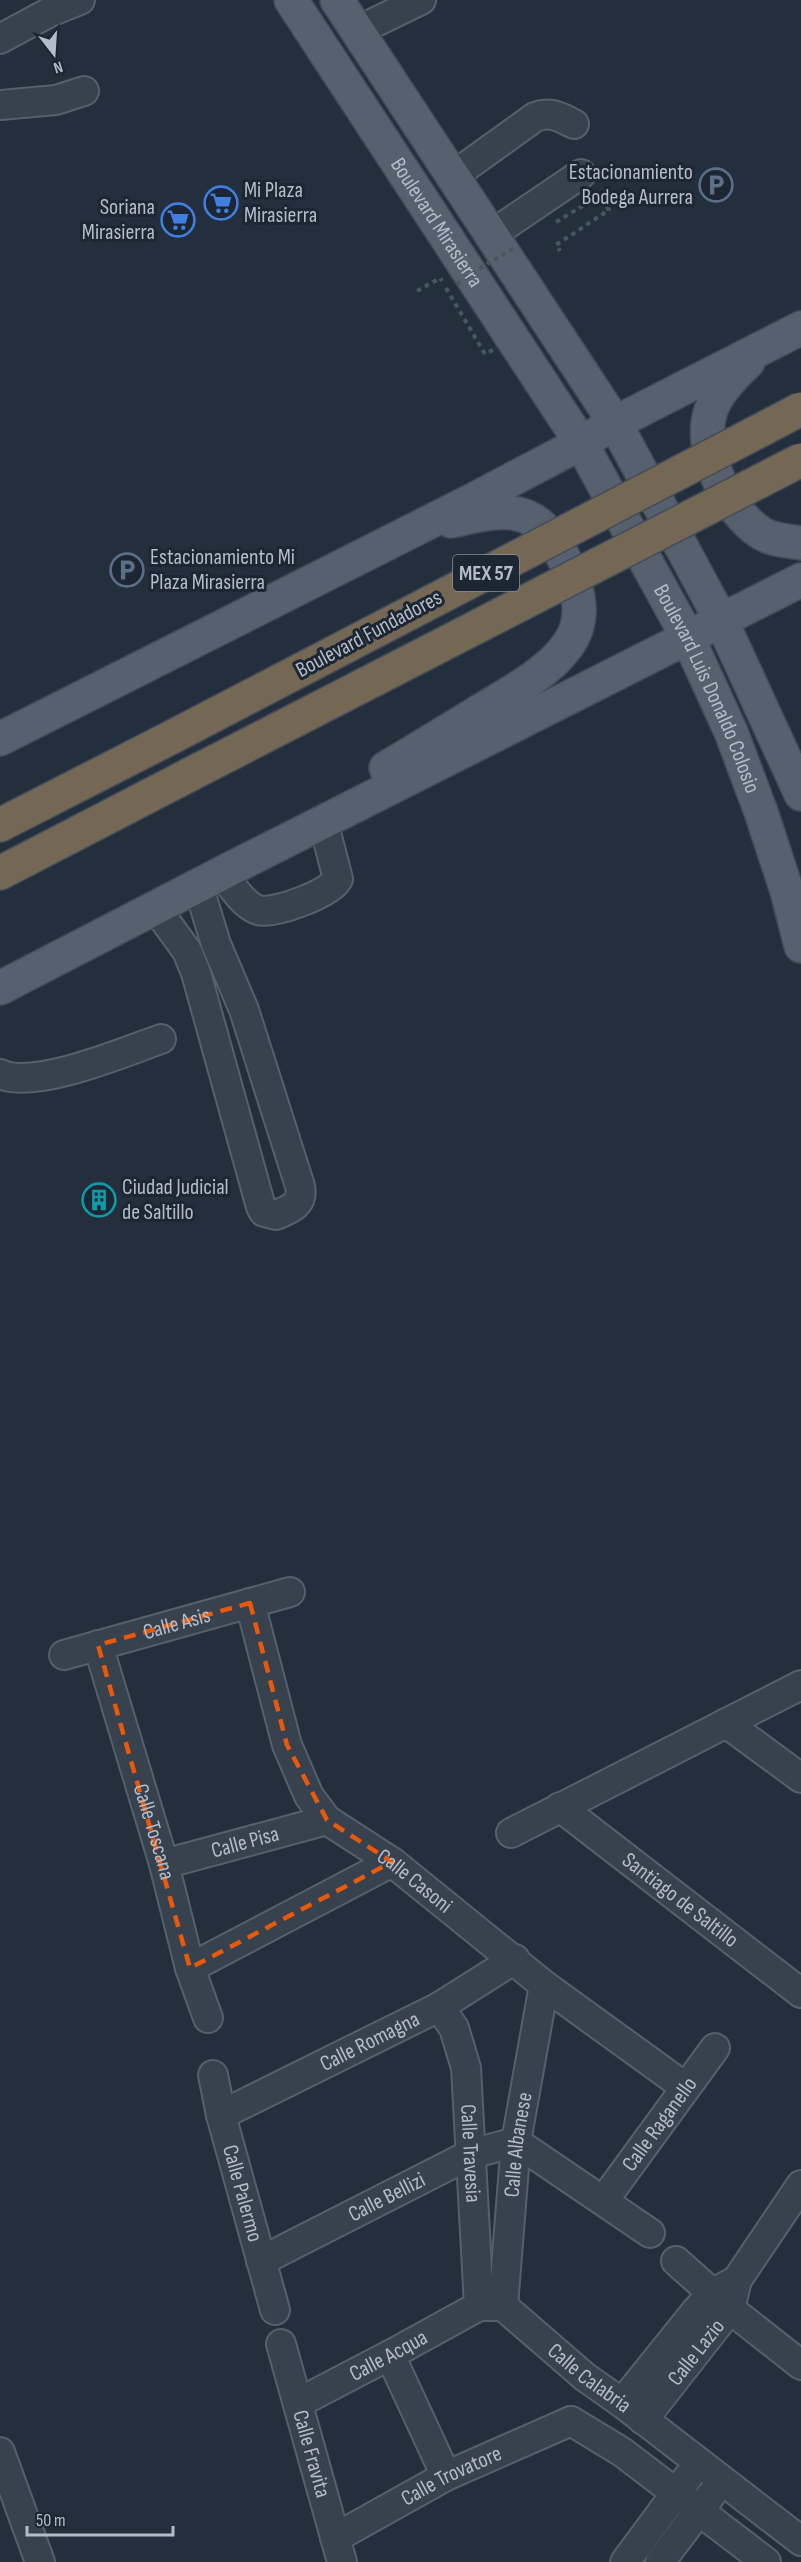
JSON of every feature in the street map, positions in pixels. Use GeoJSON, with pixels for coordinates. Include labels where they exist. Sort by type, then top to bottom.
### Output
{"type":"FeatureCollection","features":[{"type":"Feature","properties":{"kind":"highway","name":"Boulevard Fundadores"},"geometry":{"type":"LineString","coordinates":[[0,825],[801,409]]}},
{"type":"Feature","properties":{"kind":"highway","name":"Boulevard Fundadores"},"geometry":{"type":"LineString","coordinates":[[0,873],[801,460]]}},
{"type":"Feature","properties":{"kind":"main road","name":"Boulevard Mirasierra"},"geometry":{"type":"LineString","coordinates":[[291,0],[581,443]]}},
{"type":"Feature","properties":{"kind":"main road","name":"Boulevard Mirasierra"},"geometry":{"type":"LineString","coordinates":[[337,0],[453,176],[497,251],[615,423]]}},
{"type":"Feature","properties":{"kind":"main road"},"geometry":{"type":"LineString","coordinates":[[0,739],[419,527],[801,328]]}},
{"type":"Feature","properties":{"kind":"main road"},"geometry":{"type":"LineString","coordinates":[[767,345],[720,393],[711,410],[708,433],[711,459],[716,477],[729,498],[760,533],[801,543]]}},
{"type":"Feature","properties":{"kind":"main road","name":"Boulevard Luis Donaldo Colosio"},"geometry":{"type":"LineString","coordinates":[[615,423],[721,620],[801,794]]}},
{"type":"Feature","properties":{"kind":"main road","name":"Boulevard Luis Donaldo Colosio"},"geometry":{"type":"LineString","coordinates":[[581,443],[688,638],[731,732],[787,891],[801,946]]}},
{"type":"Feature","properties":{"kind":"main road"},"geometry":{"type":"LineString","coordinates":[[218,875],[306,816],[510,693],[555,660],[568,643],[577,626],[578,597],[560,551],[548,531],[535,519],[523,514],[506,513],[478,515],[419,527]]}},
{"type":"Feature","properties":{"kind":"main road"},"geometry":{"type":"LineString","coordinates":[[0,988],[323,821],[801,580]]}},
{"type":"Feature","properties":{"kind":"street"},"geometry":{"type":"LineString","coordinates":[[0,39],[50,12],[80,0]]}},
{"type":"Feature","properties":{"kind":"street"},"geometry":{"type":"LineString","coordinates":[[357,31],[421,0]]}},
{"type":"Feature","properties":{"kind":"street"},"geometry":{"type":"LineString","coordinates":[[0,105],[44,102],[66,98],[84,91]]}},
{"type":"Feature","properties":{"kind":"street"},"geometry":{"type":"LineString","coordinates":[[453,176],[535,117],[545,113],[553,114],[574,124]]}},
{"type":"Feature","properties":{"kind":"street"},"geometry":{"type":"LineString","coordinates":[[497,251],[580,174]]}},
{"type":"Feature","properties":{"kind":"street"},"geometry":{"type":"LineString","coordinates":[[218,875],[257,910],[280,908],[335,886],[338,879],[323,821]]}},
{"type":"Feature","properties":{"kind":"street"},"geometry":{"type":"LineString","coordinates":[[155,907],[187,951],[196,973],[261,1207],[264,1212],[276,1215],[290,1209],[299,1202],[302,1195],[244,1010],[216,944],[218,875]]}},
{"type":"Feature","properties":{"kind":"street"},"geometry":{"type":"LineString","coordinates":[[0,1074],[16,1079],[49,1076],[161,1039]]}},
{"type":"Feature","properties":{"kind":"street","name":"Calle Asis"},"geometry":{"type":"LineString","coordinates":[[64,1655],[290,1592]]}},
{"type":"Feature","properties":{"kind":"street","name":"Calle Casoni"},"geometry":{"type":"LineString","coordinates":[[250,1603],[287,1745],[309,1796],[327,1820],[392,1862],[515,1959],[544,1985],[685,2087]]}},
{"type":"Feature","properties":{"kind":"street","name":"Calle Toscana"},"geometry":{"type":"LineString","coordinates":[[98,1645],[164,1864],[190,1968],[208,2018]]}},
{"type":"Feature","properties":{"kind":"street"},"geometry":{"type":"LineString","coordinates":[[511,1833],[801,1684]]}},
{"type":"Feature","properties":{"kind":"street"},"geometry":{"type":"LineString","coordinates":[[726,1723],[801,1778]]}},
{"type":"Feature","properties":{"kind":"street","name":"Santiago de Saltillo"},"geometry":{"type":"LineString","coordinates":[[560,1807],[801,1993]]}},
{"type":"Feature","properties":{"kind":"street","name":"Calle Pisa"},"geometry":{"type":"LineString","coordinates":[[164,1864],[327,1820]]}},
{"type":"Feature","properties":{"kind":"street"},"geometry":{"type":"LineString","coordinates":[[190,1968],[392,1862]]}},
{"type":"Feature","properties":{"kind":"street","name":"Calle Romagna"},"geometry":{"type":"LineString","coordinates":[[221,2115],[438,2007],[515,1959]]}},
{"type":"Feature","properties":{"kind":"street","name":"Calle Albanese"},"geometry":{"type":"LineString","coordinates":[[491,2306],[516,2142],[544,1985]]}},
{"type":"Feature","properties":{"kind":"street","name":"Calle Travesia"},"geometry":{"type":"LineString","coordinates":[[438,2007],[454,2028],[466,2068],[471,2154],[491,2306]]}},
{"type":"Feature","properties":{"kind":"street","name":"Calle Raganello"},"geometry":{"type":"LineString","coordinates":[[604,2200],[715,2048]]}},
{"type":"Feature","properties":{"kind":"street","name":"Calle Palermo"},"geometry":{"type":"LineString","coordinates":[[213,2075],[221,2115],[275,2310]]}},
{"type":"Feature","properties":{"kind":"street"},"geometry":{"type":"LineString","coordinates":[[516,2142],[650,2233]]}},
{"type":"Feature","properties":{"kind":"street","name":"Calle Bellizi"},"geometry":{"type":"LineString","coordinates":[[261,2261],[471,2154],[516,2142]]}},
{"type":"Feature","properties":{"kind":"street","name":"Calle Lazio"},"geometry":{"type":"LineString","coordinates":[[633,2412],[721,2302],[801,2185]]}},
{"type":"Feature","properties":{"kind":"street"},"geometry":{"type":"LineString","coordinates":[[676,2261],[721,2302],[801,2364]]}},
{"type":"Feature","properties":{"kind":"street","name":"Calle Acqua"},"geometry":{"type":"LineString","coordinates":[[298,2403],[491,2306]]}},
{"type":"Feature","properties":{"kind":"street","name":"Calle Calabria"},"geometry":{"type":"LineString","coordinates":[[491,2306],[801,2541]]}},
{"type":"Feature","properties":{"kind":"street","name":"Calle Fravita"},"geometry":{"type":"LineString","coordinates":[[281,2344],[339,2550]]}},
{"type":"Feature","properties":{"kind":"street"},"geometry":{"type":"LineString","coordinates":[[390,2355],[447,2476]]}},
{"type":"Feature","properties":{"kind":"street"},"geometry":{"type":"LineString","coordinates":[[571,2421],[585,2377]]}},
{"type":"Feature","properties":{"kind":"street","name":"Calle Calabria"},"geometry":{"type":"LineString","coordinates":[[571,2421],[622,2452],[766,2562]]}},
{"type":"Feature","properties":{"kind":"street","name":"Calle Trovatore"},"geometry":{"type":"LineString","coordinates":[[339,2550],[447,2476],[571,2421]]}},
{"type":"Feature","properties":{"kind":"street"},"geometry":{"type":"LineString","coordinates":[[0,2452],[40,2562]]}},
{"type":"Feature","properties":{"kind":"street"},"geometry":{"type":"LineString","coordinates":[[625,2562],[698,2463]]}},
{"type":"Feature","properties":{"kind":"street"},"geometry":{"type":"LineString","coordinates":[[660,2562],[722,2481]]}},
{"type":"Feature","properties":{"kind":"path"},"geometry":{"type":"LineString","coordinates":[[552,225],[599,196],[609,210],[556,245],[560,251]]}},
{"type":"Feature","properties":{"kind":"path"},"geometry":{"type":"LineString","coordinates":[[457,284],[497,251],[523,242]]}},
{"type":"Feature","properties":{"kind":"highlighted area"},"geometry":{"type":"Polygon","coordinates":[[[250,1603],[287,1745],[327,1820],[392,1862],[190,1968],[98,1645],[250,1603]]]}},
{"type":"Feature","properties":{"kind":"place","name":"Estacionamiento Bodega Aurrera"},"geometry":{"type":"Point","coordinates":[716,185]}},
{"type":"Feature","properties":{"kind":"place","name":"Mi Plaza Mirasierra"},"geometry":{"type":"Point","coordinates":[221,203]}},
{"type":"Feature","properties":{"kind":"place","name":"Soriana Mirasierra"},"geometry":{"type":"Point","coordinates":[178,220]}},
{"type":"Feature","properties":{"kind":"place","name":"Estacionamiento Mi Plaza Mirasierra"},"geometry":{"type":"Point","coordinates":[127,570]}},
{"type":"Feature","properties":{"kind":"place","name":"Ciudad Judicial de Saltillo"},"geometry":{"type":"Point","coordinates":[99,1200]}}]}
